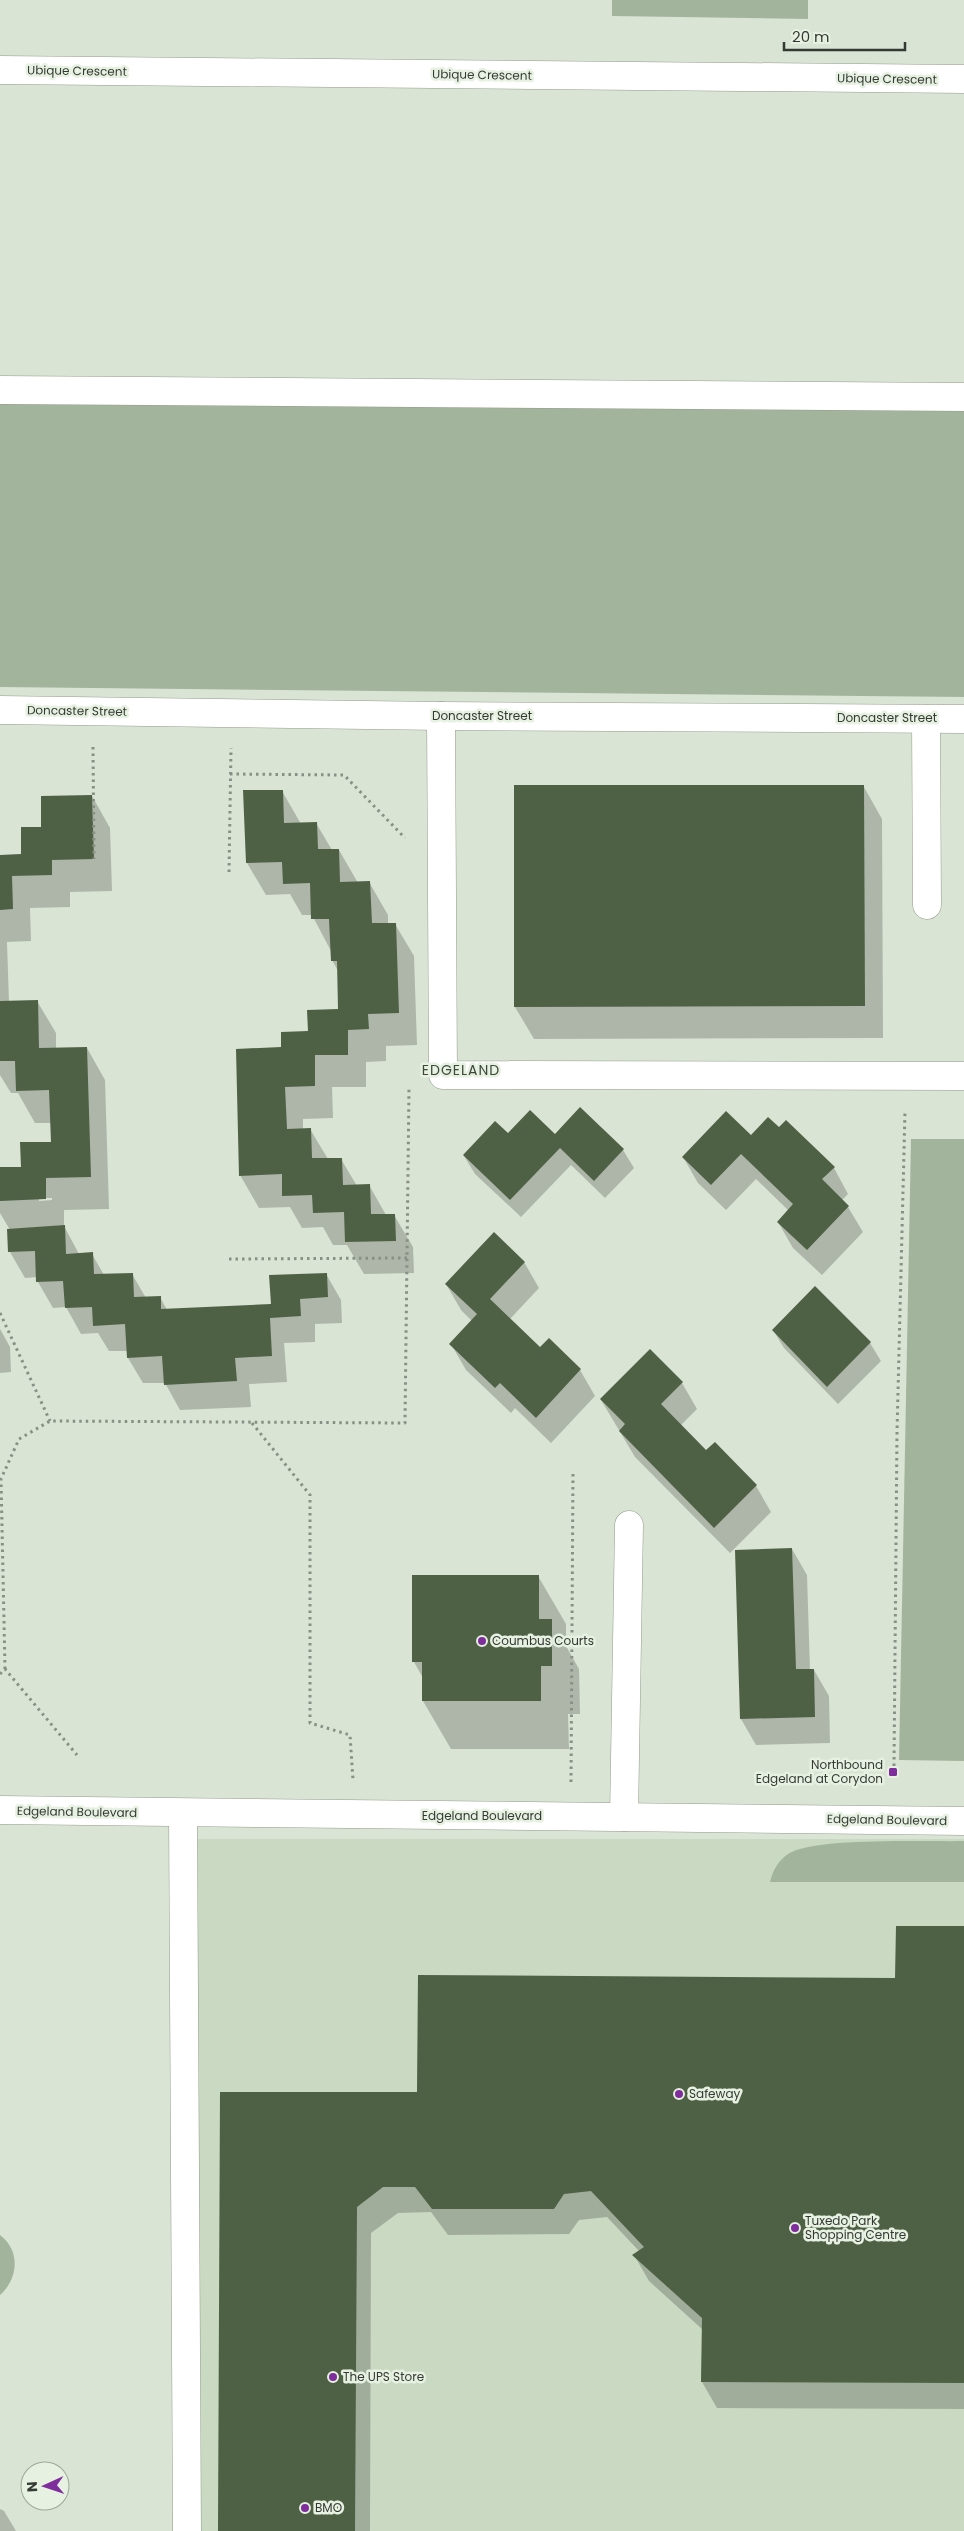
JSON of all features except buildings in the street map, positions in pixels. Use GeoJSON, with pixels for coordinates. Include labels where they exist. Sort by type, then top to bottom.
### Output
{"type":"FeatureCollection","features":[{"type":"Feature","properties":{"kind":"street","name":"Ubique Crescent"},"geometry":{"type":"LineString","coordinates":[[0,70],[964,79]]}},
{"type":"Feature","properties":{"kind":"street"},"geometry":{"type":"LineString","coordinates":[[0,390],[964,397]]}},
{"type":"Feature","properties":{"kind":"street","name":"Doncaster Street"},"geometry":{"type":"LineString","coordinates":[[0,710],[441,716],[964,719]]}},
{"type":"Feature","properties":{"kind":"street"},"geometry":{"type":"LineString","coordinates":[[441,716],[443,1075],[964,1076]]}},
{"type":"Feature","properties":{"kind":"street"},"geometry":{"type":"LineString","coordinates":[[926,718],[927,905]]}},
{"type":"Feature","properties":{"kind":"street"},"geometry":{"type":"LineString","coordinates":[[624,1817],[629,1525]]}},
{"type":"Feature","properties":{"kind":"street","name":"Edgeland Boulevard"},"geometry":{"type":"LineString","coordinates":[[0,1810],[183,1814],[964,1821]]}},
{"type":"Feature","properties":{"kind":"street"},"geometry":{"type":"LineString","coordinates":[[183,1814],[187,2531]]}},
{"type":"Feature","properties":{"kind":"path"},"geometry":{"type":"LineString","coordinates":[[93,712],[94,858]]}},
{"type":"Feature","properties":{"kind":"path"},"geometry":{"type":"LineString","coordinates":[[229,872],[232,714]]}},
{"type":"Feature","properties":{"kind":"path"},"geometry":{"type":"LineString","coordinates":[[230,774],[344,775],[411,844]]}},
{"type":"Feature","properties":{"kind":"path"},"geometry":{"type":"LineString","coordinates":[[894,1766],[897,1412],[903,1142],[907,1075]]}},
{"type":"Feature","properties":{"kind":"path"},"geometry":{"type":"LineString","coordinates":[[77,1755],[5,1669],[1,1479],[19,1439],[50,1421],[405,1423],[409,1081]]}},
{"type":"Feature","properties":{"kind":"path"},"geometry":{"type":"LineString","coordinates":[[229,1259],[407,1258]]}},
{"type":"Feature","properties":{"kind":"path"},"geometry":{"type":"LineString","coordinates":[[0,1313],[50,1421]]}},
{"type":"Feature","properties":{"kind":"path"},"geometry":{"type":"LineString","coordinates":[[252,1422],[310,1495],[310,1723],[350,1735],[353,1757],[354,1815]]}},
{"type":"Feature","properties":{"kind":"path"},"geometry":{"type":"LineString","coordinates":[[571,1817],[573,1470]]}},
{"type":"Feature","properties":{"kind":"path"},"geometry":{"type":"LineString","coordinates":[[0,1674],[5,1669]]}},
{"type":"Feature","properties":{"kind":"shaded area"},"geometry":{"type":"Polygon","coordinates":[[[612,0],[808,0],[808,19],[612,16],[612,0]]]}},
{"type":"Feature","properties":{"kind":"shaded area"},"geometry":{"type":"Polygon","coordinates":[[[0,393],[964,400],[964,697],[0,687],[0,393]]]}},
{"type":"Feature","properties":{"kind":"shaded area"},"geometry":{"type":"Polygon","coordinates":[[[911,1139],[964,1139],[964,1761],[899,1760],[911,1139]]]}},
{"type":"Feature","properties":{"kind":"shaded area"},"geometry":{"type":"Polygon","coordinates":[[[188,1839],[964,1839],[964,2531],[184,2531],[188,1839]]]}},
{"type":"Feature","properties":{"kind":"shaded area"},"geometry":{"type":"Polygon","coordinates":[[[872,1841],[964,1841],[964,1882],[770,1882],[774,1870],[781,1860],[788,1854],[802,1849],[821,1845],[872,1841]]]}},
{"type":"Feature","properties":{"kind":"shaded area"},"geometry":{"type":"Polygon","coordinates":[[[0,2235],[11,2249],[15,2265],[11,2281],[0,2295],[0,2235]]]}},
{"type":"Feature","properties":{"kind":"place","name":"Coumbus Courts"},"geometry":{"type":"Point","coordinates":[482,1641]}},
{"type":"Feature","properties":{"kind":"place","name":"Northbound Edgeland at Corydon"},"geometry":{"type":"Point","coordinates":[893,1772]}},
{"type":"Feature","properties":{"kind":"place","name":"Safeway"},"geometry":{"type":"Point","coordinates":[679,2094]}},
{"type":"Feature","properties":{"kind":"place","name":"Tuxedo Park Shopping Centre"},"geometry":{"type":"Point","coordinates":[795,2228]}},
{"type":"Feature","properties":{"kind":"place","name":"The UPS Store"},"geometry":{"type":"Point","coordinates":[333,2377]}},
{"type":"Feature","properties":{"kind":"place","name":"BMO"},"geometry":{"type":"Point","coordinates":[305,2508]}},
{"type":"Feature","properties":{"kind":"district","name":"EDGELAND"},"geometry":{"type":"Point","coordinates":[461,1070]}}]}
